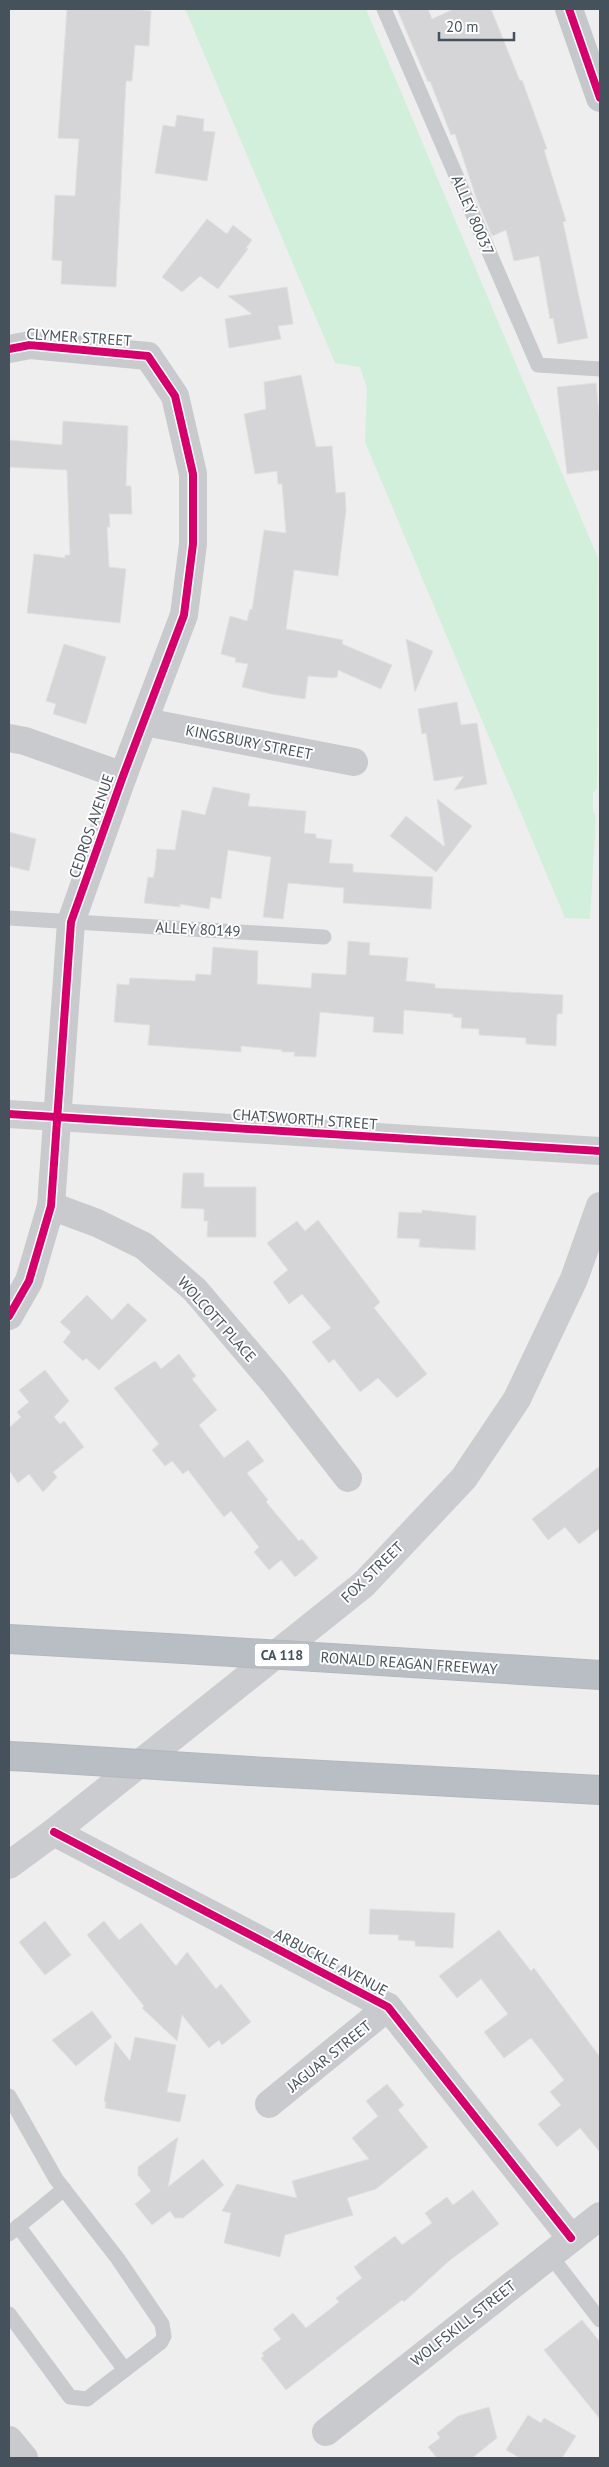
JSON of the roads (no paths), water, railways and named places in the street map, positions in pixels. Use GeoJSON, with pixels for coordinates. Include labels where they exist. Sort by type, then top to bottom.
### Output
{"type":"FeatureCollection","features":[{"type":"Feature","properties":{"kind":"highway","name":"RONALD REAGAN FREEWAY"},"geometry":{"type":"LineString","coordinates":[[9,1639],[600,1675]]}},
{"type":"Feature","properties":{"kind":"highway"},"geometry":{"type":"LineString","coordinates":[[19,1756],[600,1790]]}},
{"type":"Feature","properties":{"kind":"main road"},"geometry":{"type":"LineString","coordinates":[[568,9],[600,98]]}},
{"type":"Feature","properties":{"kind":"main road","name":"CHATSWORTH STREET"},"geometry":{"type":"LineString","coordinates":[[9,1114],[600,1152]]}},
{"type":"Feature","properties":{"kind":"main road","name":"FOX STREET"},"geometry":{"type":"LineString","coordinates":[[9,1865],[54,1832],[364,1584],[464,1478],[518,1399],[574,1279],[600,1206]]}},
{"type":"Feature","properties":{"kind":"street","name":"CLYMER STREET"},"geometry":{"type":"LineString","coordinates":[[9,349],[30,344],[148,356]]}},
{"type":"Feature","properties":{"kind":"street","name":"CEDROS AVENUE"},"geometry":{"type":"LineString","coordinates":[[9,1316],[29,1281],[51,1206],[71,922],[123,776],[184,615],[193,544],[193,474],[175,396],[148,356]]}},
{"type":"Feature","properties":{"kind":"street","name":"KINGSBURY STREET"},"geometry":{"type":"LineString","coordinates":[[145,722],[354,762]]}},
{"type":"Feature","properties":{"kind":"street"},"geometry":{"type":"LineString","coordinates":[[9,738],[25,741],[123,776]]}},
{"type":"Feature","properties":{"kind":"street","name":"WOLCOTT PLACE"},"geometry":{"type":"LineString","coordinates":[[51,1206],[97,1223],[144,1246],[195,1290],[274,1383],[348,1478]]}},
{"type":"Feature","properties":{"kind":"street","name":"ARBUCKLE AVENUE"},"geometry":{"type":"LineString","coordinates":[[54,1832],[388,2007],[571,2238]]}},
{"type":"Feature","properties":{"kind":"street","name":"JAGUAR STREET"},"geometry":{"type":"LineString","coordinates":[[269,2104],[388,2007]]}},
{"type":"Feature","properties":{"kind":"street","name":"WOLFSKILL STREET"},"geometry":{"type":"LineString","coordinates":[[326,2432],[600,2216]]}},
{"type":"Feature","properties":{"kind":"street"},"geometry":{"type":"LineString","coordinates":[[9,2440],[24,2458]]}},
{"type":"Feature","properties":{"kind":"lane","name":"ALLEY 80037"},"geometry":{"type":"LineString","coordinates":[[384,9],[538,365],[600,369]]}},
{"type":"Feature","properties":{"kind":"lane","name":"ALLEY 80149"},"geometry":{"type":"LineString","coordinates":[[9,918],[324,937]]}},
{"type":"Feature","properties":{"kind":"lane"},"geometry":{"type":"LineString","coordinates":[[9,2096],[64,2189],[118,2259],[162,2324],[164,2336],[161,2342],[87,2399],[70,2397],[9,2314]]}},
{"type":"Feature","properties":{"kind":"lane"},"geometry":{"type":"LineString","coordinates":[[64,2189],[14,2230],[125,2370]]}},
{"type":"Feature","properties":{"kind":"lane"},"geometry":{"type":"LineString","coordinates":[[550,2255],[600,2320]]}}]}
